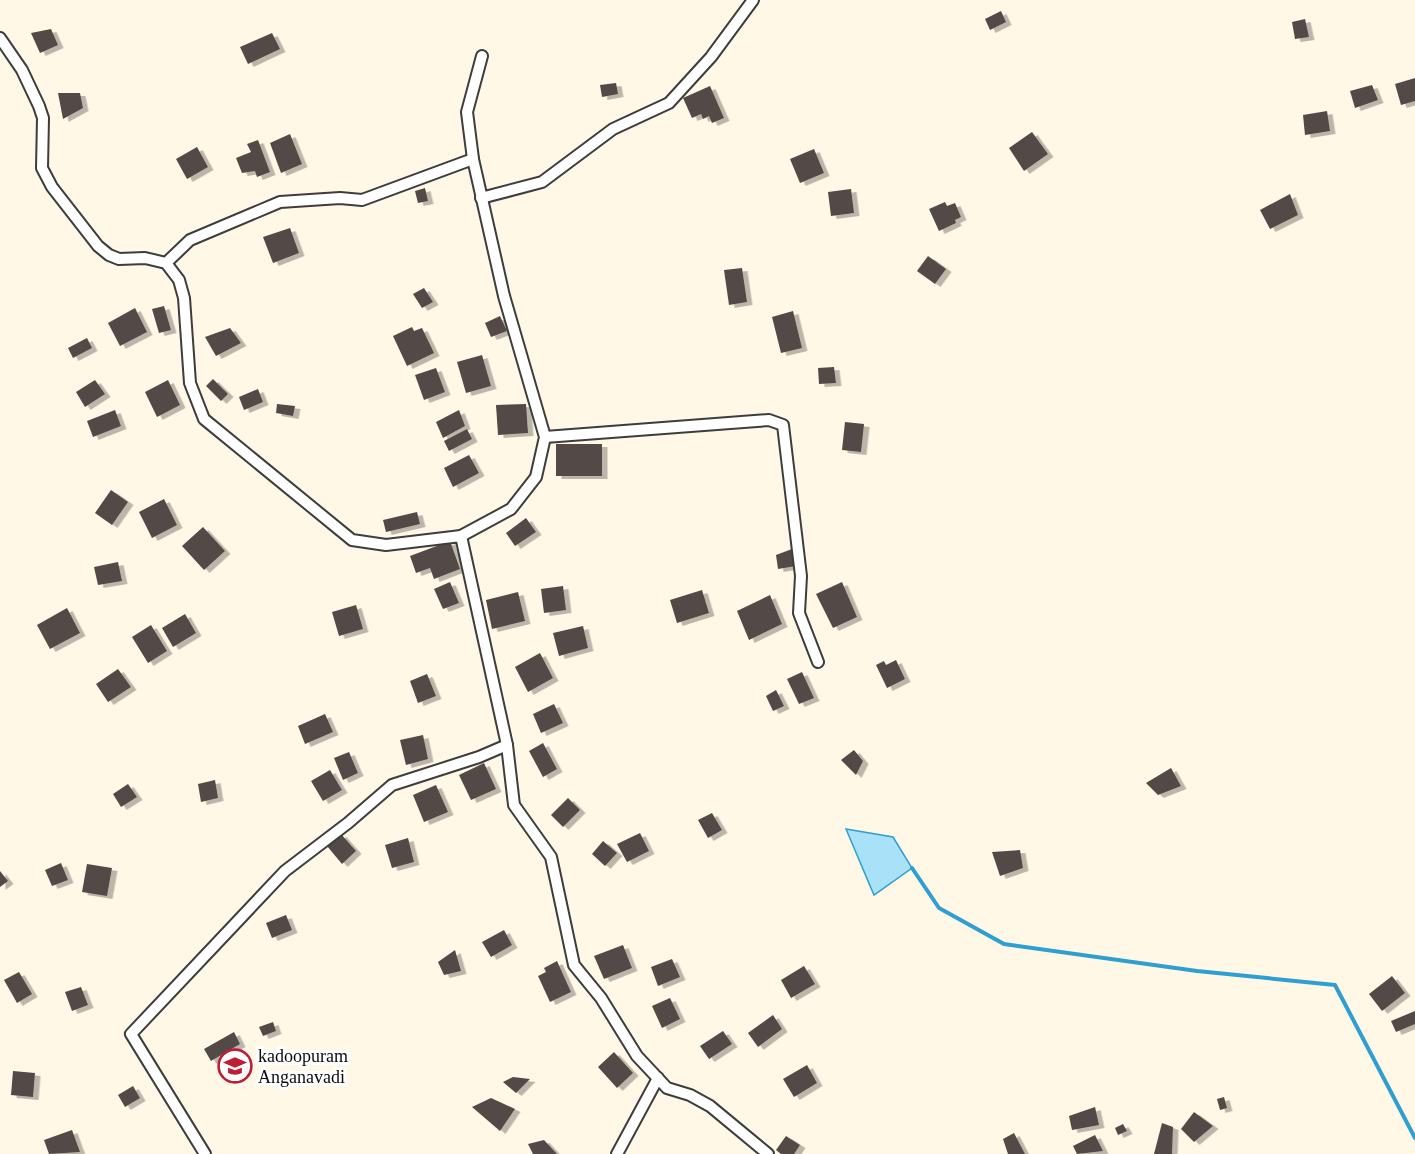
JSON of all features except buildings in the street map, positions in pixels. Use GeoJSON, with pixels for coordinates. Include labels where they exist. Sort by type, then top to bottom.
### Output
{"type":"FeatureCollection","features":[{"type":"Feature","properties":{"kind":"street"},"geometry":{"type":"LineString","coordinates":[[481,198],[542,182],[613,129],[669,103],[711,57],[753,0]]}},
{"type":"Feature","properties":{"kind":"street"},"geometry":{"type":"LineString","coordinates":[[0,38],[22,70],[39,106],[43,118],[42,168],[52,187],[98,246],[109,255],[119,259],[145,258],[166,263],[178,280],[184,298],[190,383],[204,419],[352,540],[386,545],[461,536],[512,509],[536,477],[545,437],[504,296],[473,159],[467,112],[482,56]]}},
{"type":"Feature","properties":{"kind":"street"},"geometry":{"type":"LineString","coordinates":[[166,263],[190,240],[280,202],[340,198],[362,200],[473,159]]}},
{"type":"Feature","properties":{"kind":"street"},"geometry":{"type":"LineString","coordinates":[[545,437],[769,420],[783,425],[801,576],[800,613],[818,662]]}},
{"type":"Feature","properties":{"kind":"street"},"geometry":{"type":"LineString","coordinates":[[461,536],[507,745],[514,806],[550,857],[574,965],[601,998],[637,1056],[667,1088],[690,1095],[710,1106],[768,1154]]}},
{"type":"Feature","properties":{"kind":"street"},"geometry":{"type":"LineString","coordinates":[[205,1154],[131,1034],[285,871],[348,824],[392,785],[479,757],[507,745]]}},
{"type":"Feature","properties":{"kind":"street"},"geometry":{"type":"LineString","coordinates":[[617,1154],[658,1078]]}},
{"type":"Feature","properties":{"kind":"water"},"geometry":{"type":"Polygon","coordinates":[[[846,829],[893,837],[912,868],[874,895],[846,829]]]}},
{"type":"Feature","properties":{"kind":"waterway"},"geometry":{"type":"LineString","coordinates":[[912,868],[939,908],[1004,944],[1197,971],[1335,985],[1415,1138]]}},
{"type":"Feature","properties":{"kind":"place","name":"kadoopuram Anganavadi"},"geometry":{"type":"Point","coordinates":[235,1066]}}]}
